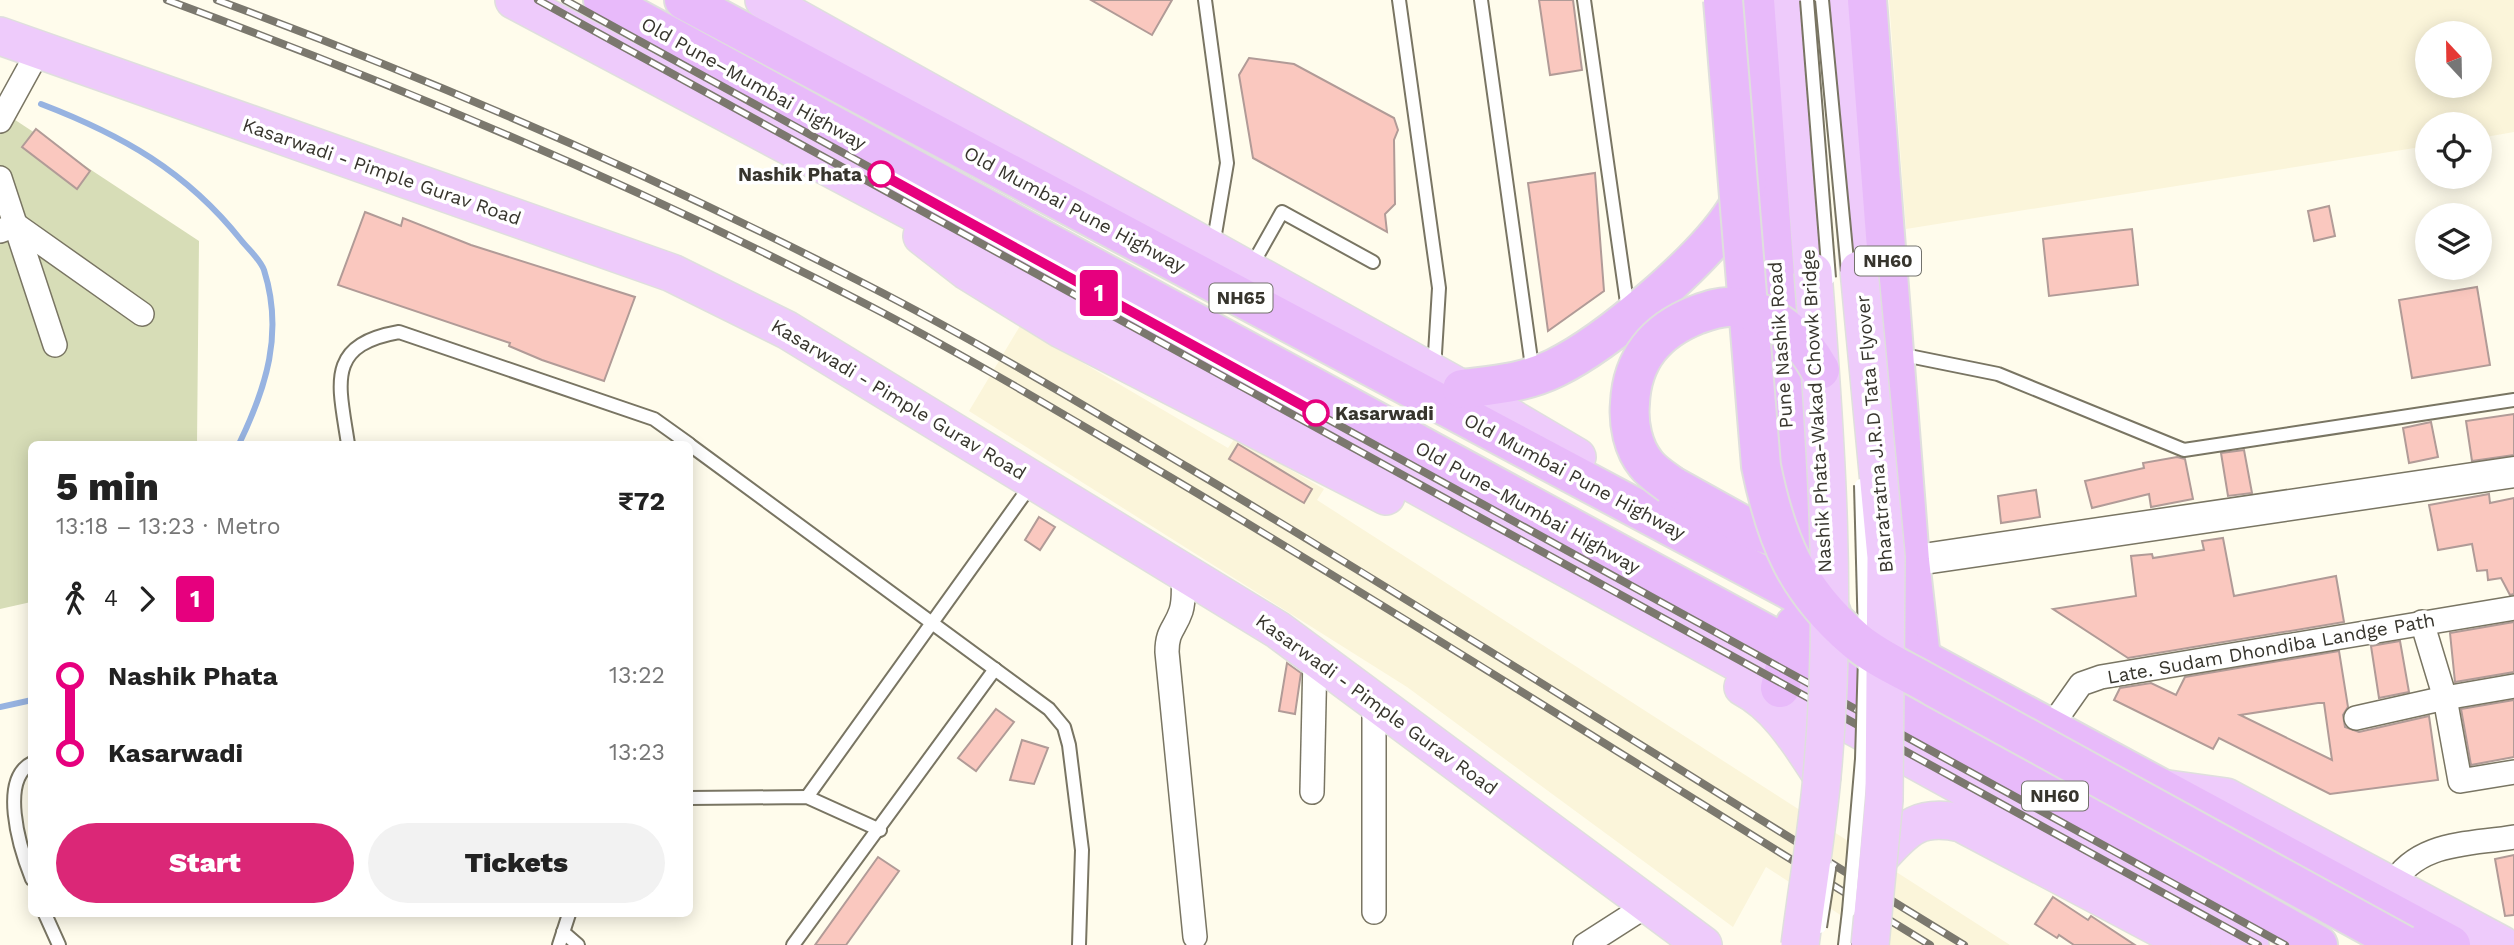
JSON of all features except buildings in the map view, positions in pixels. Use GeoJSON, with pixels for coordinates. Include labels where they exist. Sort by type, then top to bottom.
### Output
{"type":"FeatureCollection","features":[{"type":"Feature","properties":{"kind":"highway","name":"Old Pune–Mumbai Highway"},"geometry":{"type":"LineString","coordinates":[[603,0],[1753,628],[1795,625]]}},
{"type":"Feature","properties":{"kind":"highway","name":"Old Mumbai Pune Highway"},"geometry":{"type":"LineString","coordinates":[[684,0],[1757,573],[1795,625]]}},
{"type":"Feature","properties":{"kind":"highway"},"geometry":{"type":"LineString","coordinates":[[1723,0],[1761,466],[1772,519],[1789,561],[1811,592],[1857,642],[2404,945]]}},
{"type":"Feature","properties":{"kind":"highway","name":"Pune Nashik Road"},"geometry":{"type":"LineString","coordinates":[[1755,0],[1794,543],[1795,625],[1780,688]]}},
{"type":"Feature","properties":{"kind":"highway","name":"NH60"},"geometry":{"type":"LineString","coordinates":[[1867,0],[1910,561]]}},
{"type":"Feature","properties":{"kind":"highway"},"geometry":{"type":"LineString","coordinates":[[1448,381],[1513,383],[1553,369],[1600,343],[1692,261],[1736,211],[1752,168],[1764,114]]}},
{"type":"Feature","properties":{"kind":"highway"},"geometry":{"type":"LineString","coordinates":[[1794,543],[1750,528],[1671,485],[1646,465],[1633,439],[1629,415],[1631,384],[1640,360],[1653,340],[1677,322],[1707,310],[1732,307],[1760,314],[1784,327],[1808,348],[1821,370]]}},
{"type":"Feature","properties":{"kind":"highway"},"geometry":{"type":"LineString","coordinates":[[1750,528],[1757,573]]}},
{"type":"Feature","properties":{"kind":"highway"},"geometry":{"type":"LineString","coordinates":[[1843,633],[1878,592],[1910,561]]}},
{"type":"Feature","properties":{"kind":"highway"},"geometry":{"type":"LineString","coordinates":[[1910,561],[1921,658]]}},
{"type":"Feature","properties":{"kind":"highway"},"geometry":{"type":"LineString","coordinates":[[1795,625],[1843,633],[1921,658],[2451,945]]}},
{"type":"Feature","properties":{"kind":"highway","name":"NH60"},"geometry":{"type":"LineString","coordinates":[[1795,625],[2318,945]]}},
{"type":"Feature","properties":{"kind":"main road"},"geometry":{"type":"LineString","coordinates":[[514,0],[1349,446],[1780,688],[2250,945]]}},
{"type":"Feature","properties":{"kind":"main road"},"geometry":{"type":"LineString","coordinates":[[764,0],[1448,381],[1685,520],[1757,573]]}},
{"type":"Feature","properties":{"kind":"main road","name":"Bharatratna J.R.D Tata Flyover"},"geometry":{"type":"LineString","coordinates":[[1791,0],[1834,277],[1886,557],[1886,706],[1881,856],[1870,945]]}},
{"type":"Feature","properties":{"kind":"main road","name":"Bharatratna J.R.D Tata Flyover"},"geometry":{"type":"LineString","coordinates":[[1800,945],[1822,776],[1828,659],[1828,528],[1821,370],[1834,277],[1839,0]]}},
{"type":"Feature","properties":{"kind":"main road","name":"Kasarwadi - Pimple Gurav Road"},"geometry":{"type":"LineString","coordinates":[[0,36],[672,273],[787,330],[1278,630],[1703,945]]}},
{"type":"Feature","properties":{"kind":"main road"},"geometry":{"type":"LineString","coordinates":[[895,202],[925,241],[1019,306],[1357,480],[1753,692],[1781,717],[1822,776]]}},
{"type":"Feature","properties":{"kind":"main road"},"geometry":{"type":"LineString","coordinates":[[2163,789],[2227,797],[2502,945]]}},
{"type":"Feature","properties":{"kind":"main road"},"geometry":{"type":"LineString","coordinates":[[1881,856],[1901,833],[1921,822],[1942,819],[1962,823],[2192,945]]}},
{"type":"Feature","properties":{"kind":"street"},"geometry":{"type":"LineString","coordinates":[[0,121],[39,50]]}},
{"type":"Feature","properties":{"kind":"street"},"geometry":{"type":"LineString","coordinates":[[0,178],[8,228],[55,345]]}},
{"type":"Feature","properties":{"kind":"street"},"geometry":{"type":"LineString","coordinates":[[8,228],[142,314]]}},
{"type":"Feature","properties":{"kind":"street"},"geometry":{"type":"LineString","coordinates":[[1910,561],[2514,472]]}},
{"type":"Feature","properties":{"kind":"street"},"geometry":{"type":"LineString","coordinates":[[1183,572],[1181,613],[1167,636],[1167,652],[1195,937]]}},
{"type":"Feature","properties":{"kind":"street","name":"Late. Sudam Dhondiba Landge Path"},"geometry":{"type":"LineString","coordinates":[[2050,728],[2081,684],[2101,677],[2514,608]]}},
{"type":"Feature","properties":{"kind":"street"},"geometry":{"type":"LineString","coordinates":[[2421,622],[2445,698],[2460,780],[2514,772]]}},
{"type":"Feature","properties":{"kind":"street"},"geometry":{"type":"LineString","coordinates":[[1312,792],[1315,657]]}},
{"type":"Feature","properties":{"kind":"street"},"geometry":{"type":"LineString","coordinates":[[2356,718],[2445,698],[2514,687]]}},
{"type":"Feature","properties":{"kind":"street"},"geometry":{"type":"LineString","coordinates":[[1374,700],[1374,912]]}},
{"type":"Feature","properties":{"kind":"street"},"geometry":{"type":"LineString","coordinates":[[2391,886],[2402,868],[2425,853],[2514,837]]}},
{"type":"Feature","properties":{"kind":"street"},"geometry":{"type":"LineString","coordinates":[[1586,945],[1649,904]]}},
{"type":"Feature","properties":{"kind":"lane"},"geometry":{"type":"LineString","coordinates":[[1205,0],[1227,163],[1212,250]]}},
{"type":"Feature","properties":{"kind":"lane"},"geometry":{"type":"LineString","coordinates":[[1399,0],[1439,288],[1448,381]]}},
{"type":"Feature","properties":{"kind":"lane"},"geometry":{"type":"LineString","coordinates":[[1481,0],[1533,376]]}},
{"type":"Feature","properties":{"kind":"lane"},"geometry":{"type":"LineString","coordinates":[[1584,0],[1629,317]]}},
{"type":"Feature","properties":{"kind":"lane","name":"Nashik Phata-Wakad Chowk Bridge"},"geometry":{"type":"LineString","coordinates":[[1807,0],[1834,277]]}},
{"type":"Feature","properties":{"kind":"lane","name":"Nashik Phata-Wakad Chowk Bridge"},"geometry":{"type":"LineString","coordinates":[[1822,0],[1857,402]]}},
{"type":"Feature","properties":{"kind":"lane"},"geometry":{"type":"LineString","coordinates":[[1249,270],[1283,212],[1373,262]]}},
{"type":"Feature","properties":{"kind":"lane"},"geometry":{"type":"LineString","coordinates":[[348,441],[342,401],[343,367],[354,347],[375,336],[399,332],[654,419],[684,441]]}},
{"type":"Feature","properties":{"kind":"lane"},"geometry":{"type":"LineString","coordinates":[[1895,354],[1998,374],[2183,450],[2514,400]]}},
{"type":"Feature","properties":{"kind":"lane"},"geometry":{"type":"LineString","coordinates":[[693,448],[1049,709],[1064,727],[1069,745],[1082,850],[1079,945]]}},
{"type":"Feature","properties":{"kind":"lane"},"geometry":{"type":"LineString","coordinates":[[1845,945],[1862,759],[1866,564],[1861,469]]}},
{"type":"Feature","properties":{"kind":"lane"},"geometry":{"type":"LineString","coordinates":[[807,797],[1034,481]]}},
{"type":"Feature","properties":{"kind":"lane"},"geometry":{"type":"LineString","coordinates":[[1842,737],[1843,633]]}},
{"type":"Feature","properties":{"kind":"lane"},"geometry":{"type":"LineString","coordinates":[[793,945],[880,830],[995,669]]}},
{"type":"Feature","properties":{"kind":"lane"},"geometry":{"type":"LineString","coordinates":[[28,764],[19,766],[7,777],[3,795],[5,812],[28,869]]}},
{"type":"Feature","properties":{"kind":"lane"},"geometry":{"type":"LineString","coordinates":[[693,798],[807,797],[880,830]]}},
{"type":"Feature","properties":{"kind":"lane"},"geometry":{"type":"LineString","coordinates":[[1817,945],[1830,856]]}},
{"type":"Feature","properties":{"kind":"lane"},"geometry":{"type":"LineString","coordinates":[[46,917],[59,945]]}},
{"type":"Feature","properties":{"kind":"lane"},"geometry":{"type":"LineString","coordinates":[[559,945],[568,917]]}},
{"type":"Feature","properties":{"kind":"lane"},"geometry":{"type":"LineString","coordinates":[[563,932],[578,945]]}},
{"type":"Feature","properties":{"kind":"shaded area"},"geometry":{"type":"Polygon","coordinates":[[[1889,0],[2514,0],[2514,132],[2492,136],[2492,112],[2415,112],[2415,148],[1906,229],[1889,0]]]}},
{"type":"Feature","properties":{"kind":"shaded area"},"geometry":{"type":"Polygon","coordinates":[[[1020,326],[1228,448],[1235,438],[1324,489],[1317,500],[2010,945],[1887,945],[1766,867],[1733,927],[1407,687],[969,411],[1020,326]]]}},
{"type":"Feature","properties":{"kind":"green space"},"geometry":{"type":"Polygon","coordinates":[[[0,110],[199,241],[197,441],[28,441],[28,603],[0,609],[0,110]]]}},
{"type":"Feature","properties":{"kind":"waterway"},"geometry":{"type":"LineString","coordinates":[[41,104],[125,142],[175,175],[220,216],[262,266],[270,293],[272,338],[264,381],[240,441]]}},
{"type":"Feature","properties":{"kind":"waterway"},"geometry":{"type":"LineString","coordinates":[[0,707],[28,701]]}},
{"type":"Feature","properties":{"kind":"railway"},"geometry":{"type":"LineString","coordinates":[[167,0],[343,67],[605,178],[776,258],[900,322],[1019,388],[1270,537],[1930,945]]}},
{"type":"Feature","properties":{"kind":"railway"},"geometry":{"type":"LineString","coordinates":[[217,0],[383,64],[628,169],[788,245],[949,328],[1287,527],[1964,945]]}},
{"type":"Feature","properties":{"kind":"railway"},"geometry":{"type":"LineString","coordinates":[[538,0],[2258,945]]}},
{"type":"Feature","properties":{"kind":"railway"},"geometry":{"type":"LineString","coordinates":[[565,0],[2285,945]]}},
{"type":"Feature","properties":{"kind":"metro line","name":"1"},"geometry":{"type":"LineString","coordinates":[[881,174],[1316,413]]}},
{"type":"Feature","properties":{"kind":"place","name":"Nashik Phata"},"geometry":{"type":"Point","coordinates":[881,174]}},
{"type":"Feature","properties":{"kind":"place","name":"Kasarwadi"},"geometry":{"type":"Point","coordinates":[1316,413]}}]}
